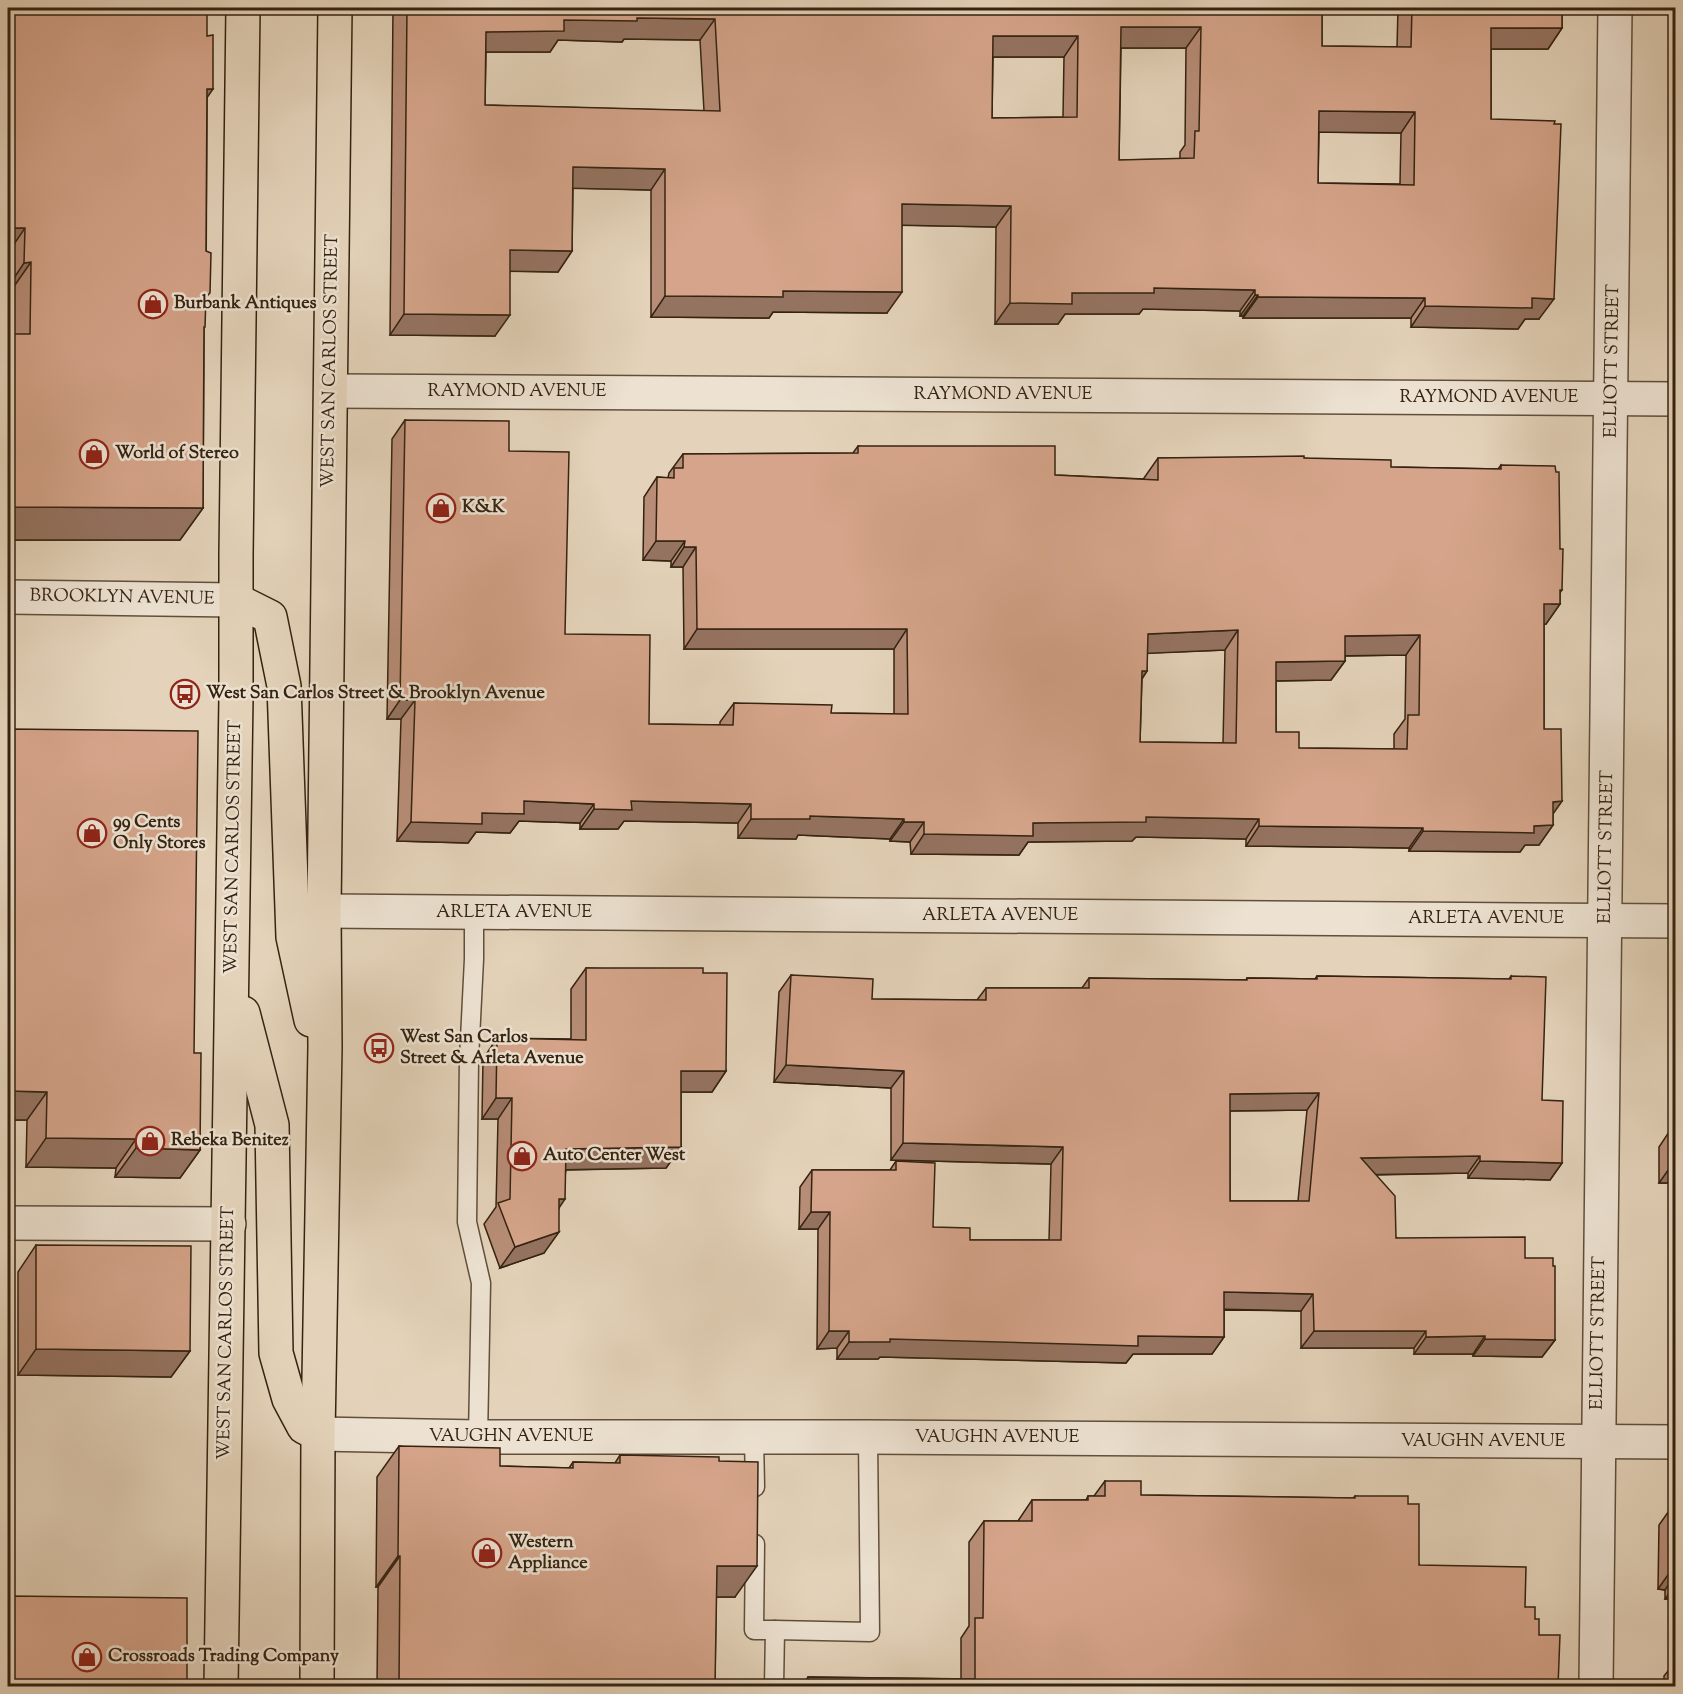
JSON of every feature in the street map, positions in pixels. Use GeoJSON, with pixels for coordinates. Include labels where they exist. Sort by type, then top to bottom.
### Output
{"type":"FeatureCollection","features":[{"type":"Feature","properties":{"kind":"main road","name":"WEST SAN CARLOS STREET"},"geometry":{"type":"LineString","coordinates":[[221,1686],[236,697],[243,8]]}},
{"type":"Feature","properties":{"kind":"main road","name":"WEST SAN CARLOS STREET"},"geometry":{"type":"LineString","coordinates":[[317,1686],[335,8]]}},
{"type":"Feature","properties":{"kind":"main road"},"geometry":{"type":"LineString","coordinates":[[236,600],[270,617],[284,686],[293,937],[325,1083]]}},
{"type":"Feature","properties":{"kind":"main road"},"geometry":{"type":"LineString","coordinates":[[232,970],[272,1125],[276,1353],[289,1399],[304,1427],[318,1434]]}},
{"type":"Feature","properties":{"kind":"street","name":"ELLIOTT STREET"},"geometry":{"type":"LineString","coordinates":[[1596,1686],[1615,8]]}},
{"type":"Feature","properties":{"kind":"street","name":"RAYMOND AVENUE"},"geometry":{"type":"LineString","coordinates":[[331,391],[1676,399]]}},
{"type":"Feature","properties":{"kind":"street","name":"BROOKLYN AVENUE"},"geometry":{"type":"LineString","coordinates":[[8,597],[236,600]]}},
{"type":"Feature","properties":{"kind":"street","name":"ARLETA AVENUE"},"geometry":{"type":"LineString","coordinates":[[324,911],[1676,921]]}},
{"type":"Feature","properties":{"kind":"street"},"geometry":{"type":"LineString","coordinates":[[8,1224],[229,1224]]}},
{"type":"Feature","properties":{"kind":"street","name":"VAUGHN AVENUE"},"geometry":{"type":"LineString","coordinates":[[318,1434],[478,1437],[1676,1442]]}},
{"type":"Feature","properties":{"kind":"lane"},"geometry":{"type":"LineString","coordinates":[[474,913],[467,1222],[481,1283],[478,1437]]}},
{"type":"Feature","properties":{"kind":"lane"},"geometry":{"type":"LineString","coordinates":[[754,1437],[755,1505]]}},
{"type":"Feature","properties":{"kind":"lane"},"geometry":{"type":"LineString","coordinates":[[755,1528],[754,1630],[870,1632],[868,1437]]}},
{"type":"Feature","properties":{"kind":"lane"},"geometry":{"type":"LineString","coordinates":[[774,1686],[775,1630]]}},
{"type":"Feature","properties":{"kind":"building"},"geometry":{"type":"Polygon","coordinates":[[[8,8],[207,8],[207,36],[213,35],[213,89],[207,89],[206,251],[211,253],[210,293],[206,297],[204,327],[203,508],[8,507],[8,334],[30,334],[31,262],[24,263],[25,228],[8,228],[8,8]]]}},
{"type":"Feature","properties":{"kind":"building"},"geometry":{"type":"Polygon","coordinates":[[[407,8],[1322,8],[1322,46],[1411,47],[1412,8],[1562,8],[1562,28],[1491,28],[1491,119],[1555,121],[1554,124],[1561,124],[1554,299],[1532,298],[1532,308],[1425,306],[1425,298],[1258,297],[1255,295],[1255,290],[1154,288],[1154,293],[1072,293],[1072,304],[1010,303],[1011,206],[902,204],[902,292],[783,291],[783,297],[665,296],[665,169],[573,167],[572,251],[510,250],[510,315],[404,314],[407,8]],[[637,18],[637,21],[564,20],[564,31],[486,32],[485,105],[720,111],[715,19],[637,18]],[[1121,27],[1119,160],[1194,158],[1195,131],[1199,131],[1201,27],[1121,27]],[[993,36],[992,118],[1077,117],[1078,36],[993,36]],[[1319,111],[1318,183],[1414,185],[1415,112],[1319,111]]]}},
{"type":"Feature","properties":{"kind":"building"},"geometry":{"type":"Polygon","coordinates":[[[405,420],[509,421],[509,451],[569,452],[565,634],[650,635],[649,724],[733,725],[734,703],[832,705],[831,713],[908,714],[907,629],[697,629],[696,547],[684,547],[685,541],[656,541],[657,477],[674,478],[674,468],[683,468],[683,454],[858,453],[858,446],[1055,446],[1055,475],[1158,480],[1158,458],[1304,456],[1304,458],[1391,460],[1391,467],[1501,469],[1501,465],[1555,466],[1556,472],[1559,472],[1560,549],[1563,549],[1562,590],[1560,590],[1560,604],[1544,604],[1544,729],[1561,729],[1562,801],[1553,802],[1553,825],[1534,826],[1534,833],[1423,831],[1423,828],[1259,826],[1259,819],[1146,817],[1146,822],[1033,823],[1033,836],[924,834],[924,822],[904,822],[904,819],[810,816],[810,819],[751,819],[751,804],[631,801],[632,810],[594,809],[594,804],[524,801],[524,814],[482,813],[482,824],[411,822],[415,700],[400,700],[405,420]],[[1238,630],[1148,634],[1147,671],[1142,671],[1140,742],[1236,743],[1238,630]],[[1420,635],[1345,636],[1345,661],[1276,662],[1276,732],[1299,732],[1299,748],[1407,749],[1408,715],[1419,715],[1420,635]]]}},
{"type":"Feature","properties":{"kind":"building"},"geometry":{"type":"Polygon","coordinates":[[[8,729],[198,731],[194,1053],[201,1053],[200,1150],[136,1148],[136,1139],[46,1138],[47,1092],[8,1091],[8,729]]]}},
{"type":"Feature","properties":{"kind":"building"},"geometry":{"type":"Polygon","coordinates":[[[586,968],[703,968],[703,973],[727,973],[726,1071],[681,1071],[681,1147],[566,1149],[565,1199],[559,1199],[559,1232],[515,1247],[498,1203],[510,1199],[512,1098],[496,1098],[497,1038],[586,1040],[586,968]]]}},
{"type":"Feature","properties":{"kind":"building"},"geometry":{"type":"Polygon","coordinates":[[[791,975],[873,979],[872,999],[986,1000],[986,988],[1089,988],[1089,978],[1247,980],[1247,978],[1317,979],[1317,976],[1511,979],[1511,976],[1546,977],[1542,1100],[1563,1101],[1562,1163],[1480,1161],[1480,1156],[1361,1158],[1395,1196],[1396,1238],[1525,1237],[1525,1258],[1553,1258],[1553,1266],[1555,1266],[1555,1340],[1485,1339],[1485,1336],[1426,1337],[1426,1331],[1314,1331],[1313,1294],[1224,1292],[1224,1337],[1138,1336],[1138,1346],[890,1339],[890,1342],[849,1342],[849,1331],[829,1331],[830,1212],[811,1212],[812,1170],[896,1170],[896,1161],[935,1163],[933,1227],[970,1228],[970,1240],[1061,1240],[1063,1147],[903,1143],[904,1071],[786,1065],[791,975]],[[1319,1093],[1230,1094],[1230,1201],[1309,1201],[1319,1093]]]}},
{"type":"Feature","properties":{"kind":"building"},"geometry":{"type":"Polygon","coordinates":[[[1671,1129],[1676,1129],[1676,1166],[1671,1166],[1671,1129]]]}},
{"type":"Feature","properties":{"kind":"building"},"geometry":{"type":"Polygon","coordinates":[[[36,1245],[191,1246],[190,1351],[36,1349],[36,1245]]]}},
{"type":"Feature","properties":{"kind":"building"},"geometry":{"type":"Polygon","coordinates":[[[399,1446],[500,1448],[500,1466],[573,1468],[573,1462],[620,1463],[620,1455],[719,1457],[719,1461],[758,1462],[757,1566],[717,1566],[715,1686],[399,1686],[399,1446]]]}},
{"type":"Feature","properties":{"kind":"building"},"geometry":{"type":"Polygon","coordinates":[[[1105,1481],[1141,1481],[1141,1495],[1355,1498],[1355,1496],[1408,1496],[1408,1504],[1419,1504],[1419,1565],[1526,1567],[1525,1607],[1535,1607],[1535,1619],[1539,1619],[1539,1635],[1560,1635],[1558,1686],[808,1686],[808,1677],[975,1679],[975,1618],[983,1618],[984,1521],[1032,1521],[1032,1500],[1088,1500],[1088,1496],[1105,1496],[1105,1481]]]}},
{"type":"Feature","properties":{"kind":"building"},"geometry":{"type":"Polygon","coordinates":[[[1671,1508],[1676,1508],[1676,1572],[1670,1572],[1671,1508]]]}},
{"type":"Feature","properties":{"kind":"building"},"geometry":{"type":"Polygon","coordinates":[[[8,1596],[187,1598],[187,1686],[8,1686],[8,1596]]]}},
{"type":"Feature","properties":{"kind":"place","name":"Burbank Antiques"},"geometry":{"type":"Point","coordinates":[153,304]}},
{"type":"Feature","properties":{"kind":"place","name":"World of Stereo"},"geometry":{"type":"Point","coordinates":[94,454]}},
{"type":"Feature","properties":{"kind":"place","name":"K&K"},"geometry":{"type":"Point","coordinates":[441,508]}},
{"type":"Feature","properties":{"kind":"place","name":"West San Carlos Street & Brooklyn Avenue"},"geometry":{"type":"Point","coordinates":[185,694]}},
{"type":"Feature","properties":{"kind":"place","name":"99 Cents Only Stores"},"geometry":{"type":"Point","coordinates":[92,833]}},
{"type":"Feature","properties":{"kind":"place","name":"West San Carlos Street & Arleta Avenue"},"geometry":{"type":"Point","coordinates":[379,1048]}},
{"type":"Feature","properties":{"kind":"place","name":"Rebeka Benitez"},"geometry":{"type":"Point","coordinates":[150,1141]}},
{"type":"Feature","properties":{"kind":"place","name":"Auto Center West"},"geometry":{"type":"Point","coordinates":[522,1156]}},
{"type":"Feature","properties":{"kind":"place","name":"Western Appliance"},"geometry":{"type":"Point","coordinates":[487,1553]}},
{"type":"Feature","properties":{"kind":"place","name":"Crossroads Trading Company"},"geometry":{"type":"Point","coordinates":[87,1657]}}]}
